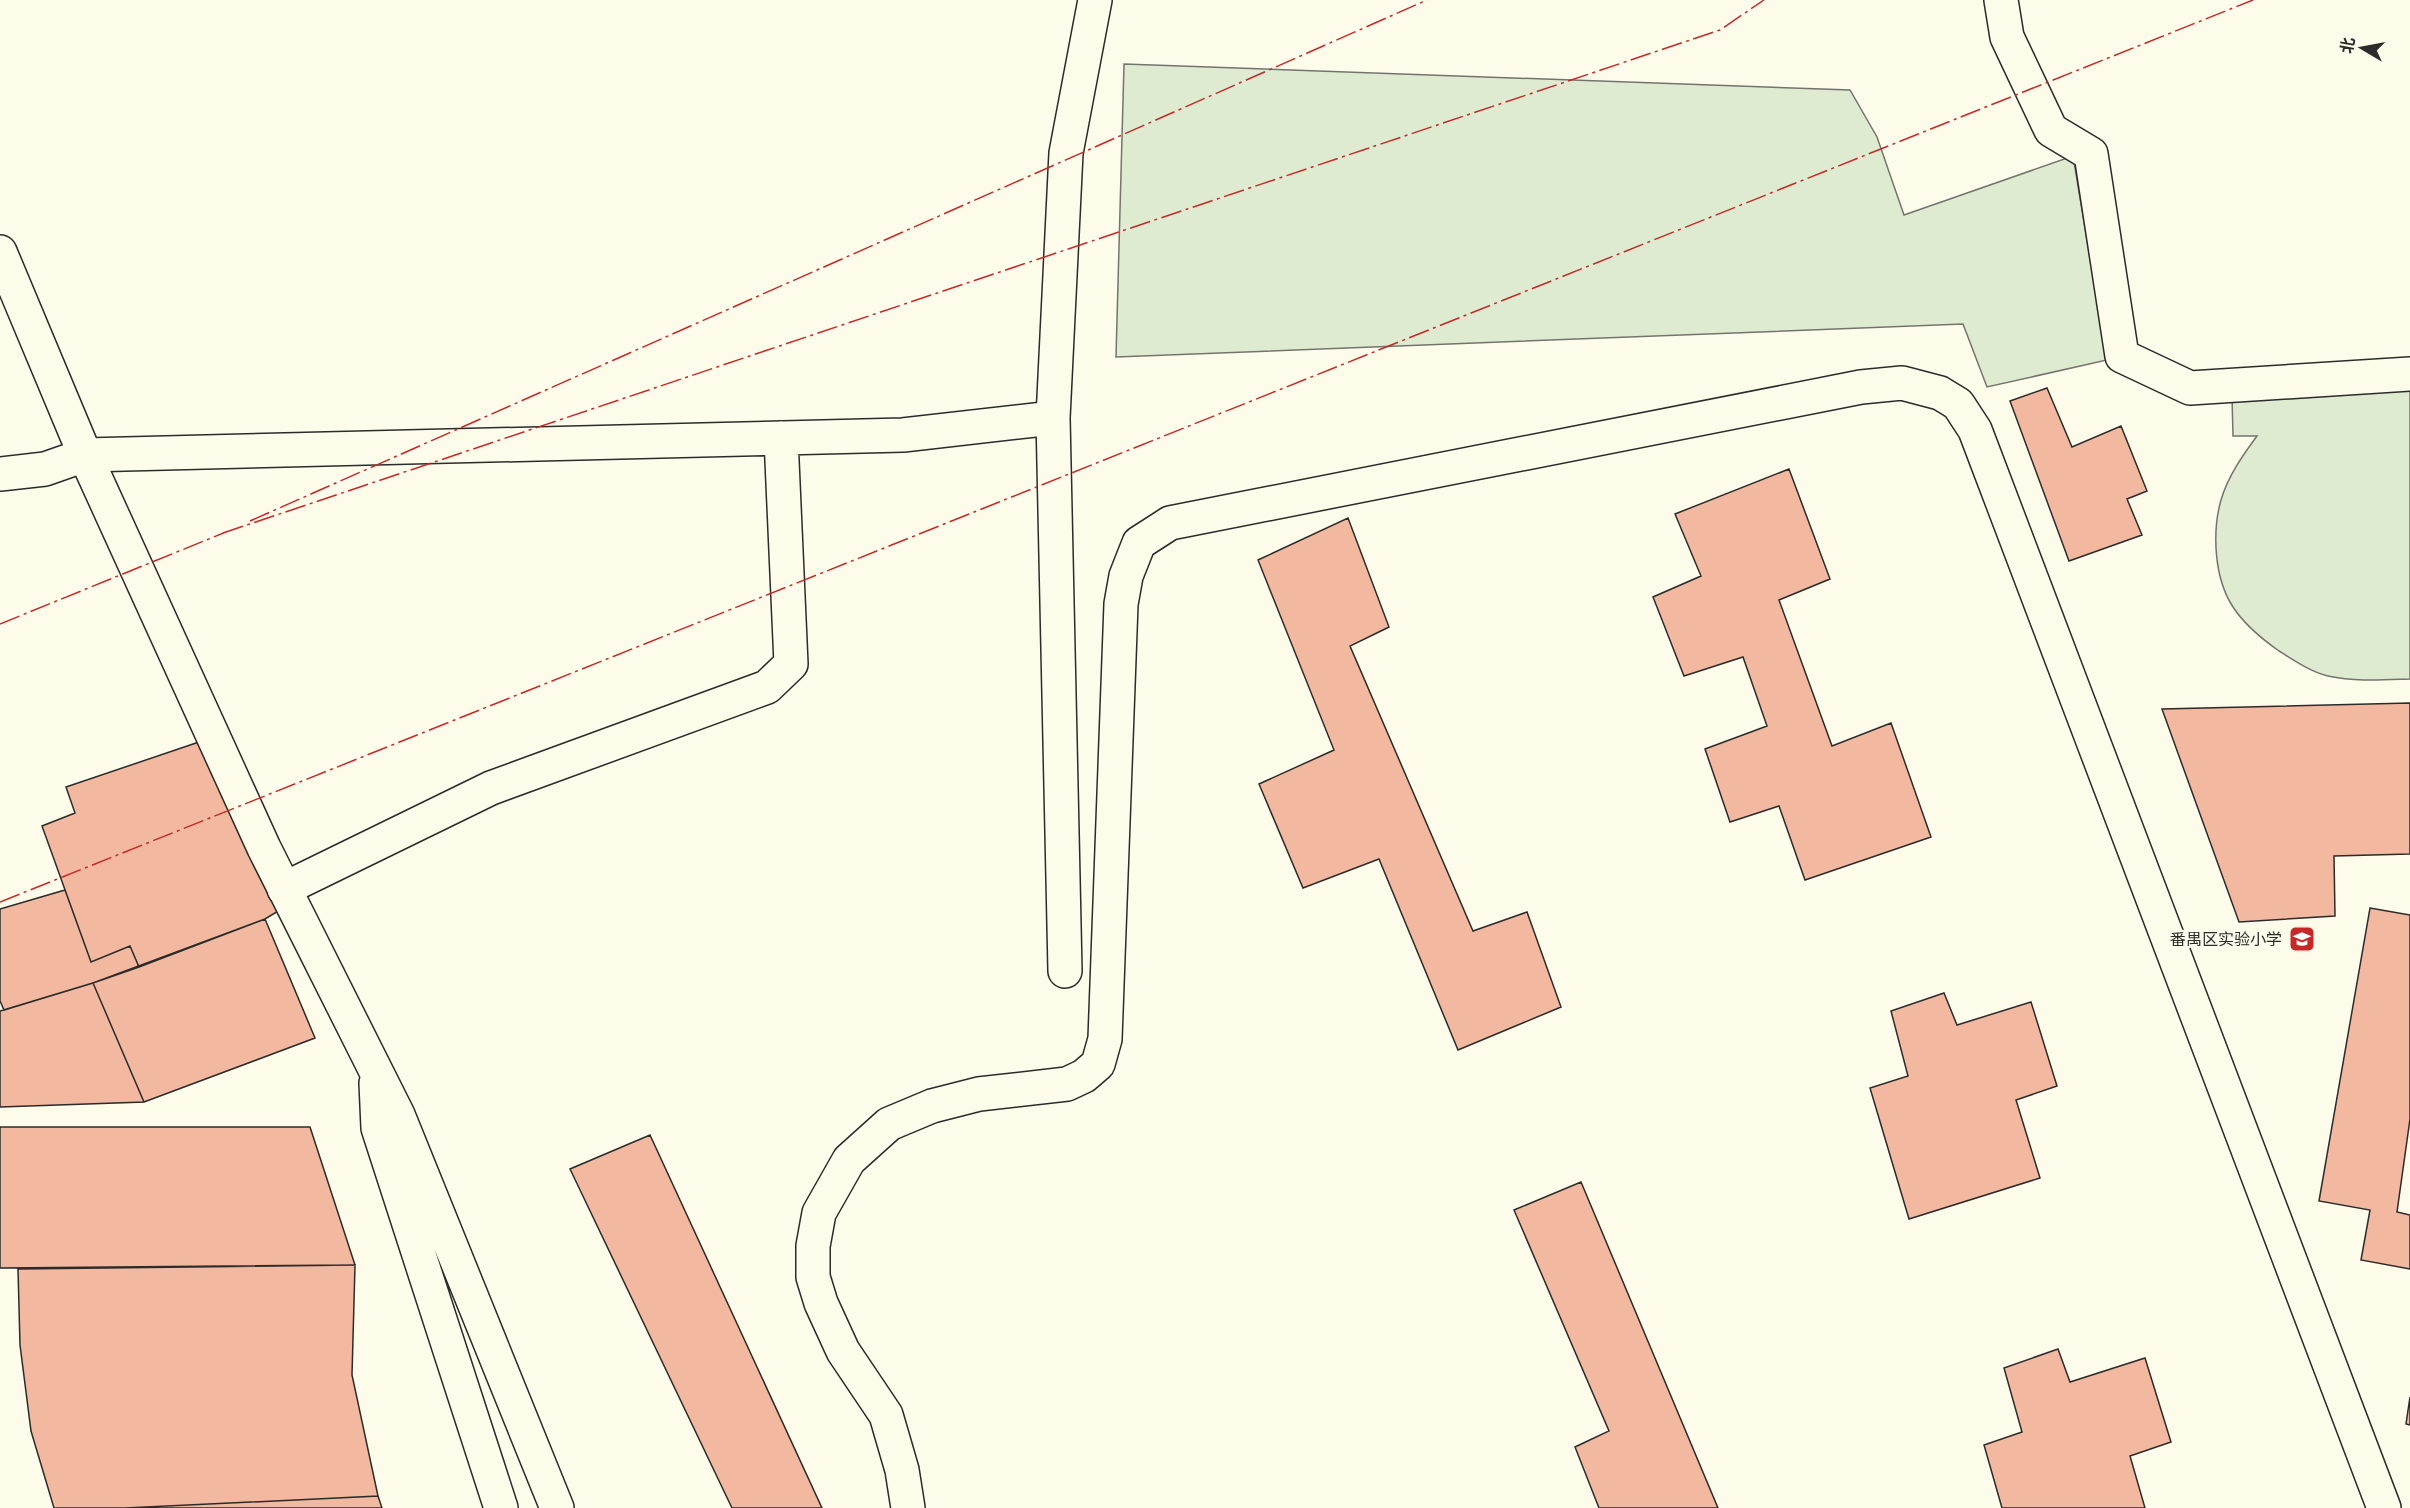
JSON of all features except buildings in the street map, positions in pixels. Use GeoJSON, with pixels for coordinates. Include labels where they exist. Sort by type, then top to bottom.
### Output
{"type":"FeatureCollection","features":[{"type":"Feature","properties":{"kind":"street"},"geometry":{"type":"LineString","coordinates":[[1065,971],[1053,418],[1066,153],[1095,0]]}},
{"type":"Feature","properties":{"kind":"street"},"geometry":{"type":"LineString","coordinates":[[2001,0],[2007,37],[2051,130],[2091,154],[2122,356],[2190,388],[2410,374]]}},
{"type":"Feature","properties":{"kind":"street"},"geometry":{"type":"LineString","coordinates":[[0,252],[85,455],[264,848],[375,1067],[402,1126],[557,1508]]}},
{"type":"Feature","properties":{"kind":"street"},"geometry":{"type":"LineString","coordinates":[[908,1508],[902,1470],[886,1414],[843,1351],[813,1277],[813,1246],[819,1213],[849,1160],[889,1124],[932,1106],[979,1094],[1067,1084],[1084,1076],[1098,1064],[1105,1039],[1121,604],[1126,576],[1139,543],[1170,523],[1861,387],[1902,383],[1940,393],[1958,404],[1975,430],[2384,1508]]}},
{"type":"Feature","properties":{"kind":"street"},"geometry":{"type":"LineString","coordinates":[[0,474],[45,469],[85,455],[903,435],[1053,418]]}},
{"type":"Feature","properties":{"kind":"street"},"geometry":{"type":"LineString","coordinates":[[284,888],[491,788],[767,687],[791,664],[781,438]]}},
{"type":"Feature","properties":{"kind":"street"},"geometry":{"type":"LineString","coordinates":[[375,1067],[378,1128],[501,1508]]}},
{"type":"Feature","properties":{"kind":"green space"},"geometry":{"type":"Polygon","coordinates":[[[1124,64],[1850,90],[1877,137],[1904,215],[2073,156],[2107,360],[1987,387],[1963,324],[1116,357],[1124,64]]]}},
{"type":"Feature","properties":{"kind":"green space"},"geometry":{"type":"Polygon","coordinates":[[[2410,390],[2410,679],[2358,680],[2322,674],[2284,654],[2254,631],[2233,607],[2222,583],[2216,555],[2216,526],[2221,500],[2241,458],[2257,436],[2233,436],[2232,396],[2410,390]]]}},
{"type":"Feature","properties":{"kind":"power"},"geometry":{"type":"LineString","coordinates":[[250,521],[1427,0]]}},
{"type":"Feature","properties":{"kind":"power"},"geometry":{"type":"LineString","coordinates":[[223,533],[1720,30],[1764,0]]}},
{"type":"Feature","properties":{"kind":"power"},"geometry":{"type":"LineString","coordinates":[[0,902],[2253,0]]}},
{"type":"Feature","properties":{"kind":"power"},"geometry":{"type":"LineString","coordinates":[[0,624],[226,532]]}},
{"type":"Feature","properties":{"kind":"place","name":"番禺区实验小学"},"geometry":{"type":"Point","coordinates":[2302,939]}}]}
